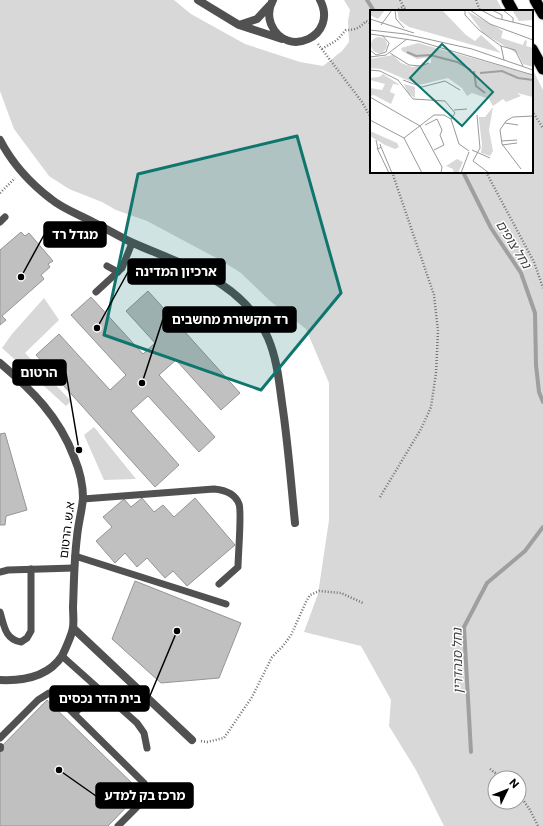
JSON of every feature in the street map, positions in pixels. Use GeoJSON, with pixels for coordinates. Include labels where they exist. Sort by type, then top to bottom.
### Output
{"type":"FeatureCollection","features":[{"type":"Feature","properties":{"kind":"highway"},"geometry":{"type":"LineString","coordinates":[[507,0],[512,10]]}},
{"type":"Feature","properties":{"kind":"highway"},"geometry":{"type":"LineString","coordinates":[[535,0],[543,14]]}},
{"type":"Feature","properties":{"kind":"highway"},"geometry":{"type":"LineString","coordinates":[[533,51],[543,69]]}},
{"type":"Feature","properties":{"kind":"street"},"geometry":{"type":"LineString","coordinates":[[198,0],[239,25],[296,42],[304,41],[319,31],[323,23],[324,14],[323,5],[320,0]]}},
{"type":"Feature","properties":{"kind":"street"},"geometry":{"type":"LineString","coordinates":[[239,25],[257,18],[272,2]]}},
{"type":"Feature","properties":{"kind":"street"},"geometry":{"type":"LineString","coordinates":[[272,2],[269,12],[273,29],[279,36],[287,40]]}},
{"type":"Feature","properties":{"kind":"street"},"geometry":{"type":"LineString","coordinates":[[0,140],[6,152],[21,172],[52,200],[132,242],[211,277],[242,301],[256,317],[268,337],[275,358],[285,421],[295,523]]}},
{"type":"Feature","properties":{"kind":"street","name":"א.ש. הרטום"},"geometry":{"type":"LineString","coordinates":[[0,363],[35,396],[53,416],[65,435],[75,458],[83,499],[74,568],[73,628],[62,656],[51,668],[25,680],[0,680]]}},
{"type":"Feature","properties":{"kind":"street"},"geometry":{"type":"LineString","coordinates":[[73,628],[192,740]]}},
{"type":"Feature","properties":{"kind":"lane"},"geometry":{"type":"LineString","coordinates":[[96,292],[122,268],[132,242]]}},
{"type":"Feature","properties":{"kind":"lane"},"geometry":{"type":"LineString","coordinates":[[107,266],[118,272]]}},
{"type":"Feature","properties":{"kind":"lane"},"geometry":{"type":"LineString","coordinates":[[83,499],[226,490],[234,496],[240,505],[238,567],[219,584]]}},
{"type":"Feature","properties":{"kind":"lane"},"geometry":{"type":"LineString","coordinates":[[75,556],[226,604]]}},
{"type":"Feature","properties":{"kind":"lane"},"geometry":{"type":"LineString","coordinates":[[0,572],[8,570],[74,568]]}},
{"type":"Feature","properties":{"kind":"lane"},"geometry":{"type":"LineString","coordinates":[[0,612],[9,638],[21,642],[27,638],[31,631],[31,569]]}},
{"type":"Feature","properties":{"kind":"lane"},"geometry":{"type":"LineString","coordinates":[[62,656],[137,723],[144,733],[147,748]]}},
{"type":"Feature","properties":{"kind":"lane"},"geometry":{"type":"LineString","coordinates":[[74,714],[98,689]]}},
{"type":"Feature","properties":{"kind":"lane"},"geometry":{"type":"LineString","coordinates":[[0,738],[38,700],[49,693],[60,700],[144,783],[147,794],[118,826]]}},
{"type":"Feature","properties":{"kind":"path"},"geometry":{"type":"LineString","coordinates":[[400,0],[406,10]]}},
{"type":"Feature","properties":{"kind":"path"},"geometry":{"type":"LineString","coordinates":[[476,0],[480,10]]}},
{"type":"Feature","properties":{"kind":"path"},"geometry":{"type":"LineString","coordinates":[[398,10],[404,6]]}},
{"type":"Feature","properties":{"kind":"path"},"geometry":{"type":"LineString","coordinates":[[322,49],[337,40],[346,30],[353,30],[362,26],[366,21],[370,24]]}},
{"type":"Feature","properties":{"kind":"path"},"geometry":{"type":"LineString","coordinates":[[312,37],[362,102],[370,116]]}},
{"type":"Feature","properties":{"kind":"path"},"geometry":{"type":"LineString","coordinates":[[533,113],[543,128]]}},
{"type":"Feature","properties":{"kind":"path"},"geometry":{"type":"LineString","coordinates":[[380,497],[421,429],[431,407],[436,366],[438,330],[434,295],[392,173]]}},
{"type":"Feature","properties":{"kind":"path"},"geometry":{"type":"LineString","coordinates":[[487,173],[534,262],[543,288]]}},
{"type":"Feature","properties":{"kind":"path"},"geometry":{"type":"LineString","coordinates":[[0,193],[7,186]]}},
{"type":"Feature","properties":{"kind":"path"},"geometry":{"type":"LineString","coordinates":[[192,740],[207,742],[224,738],[252,697],[272,657],[291,636],[310,595],[319,591],[341,593],[363,602]]}},
{"type":"Feature","properties":{"kind":"path"},"geometry":{"type":"LineString","coordinates":[[527,806],[538,826]]}},
{"type":"Feature","properties":{"kind":"highlighted area"},"geometry":{"type":"Polygon","coordinates":[[[297,136],[341,293],[261,390],[104,335],[138,174],[297,136]]]}},
{"type":"Feature","properties":{"kind":"shaded area"},"geometry":{"type":"Polygon","coordinates":[[[0,0],[174,0],[191,14],[245,44],[300,62],[323,66],[342,51],[349,42],[348,21],[350,10],[344,0],[497,0],[502,10],[370,10],[370,173],[533,173],[533,70],[543,90],[543,826],[444,826],[416,770],[389,726],[391,700],[361,646],[304,632],[318,594],[329,520],[329,383],[306,329],[270,301],[241,273],[222,261],[147,221],[116,210],[102,202],[69,189],[49,176],[14,129],[0,91],[0,0]]]}},
{"type":"Feature","properties":{"kind":"shaded area"},"geometry":{"type":"Polygon","coordinates":[[[44,298],[59,320],[25,353],[71,401],[66,406],[2,348],[12,334],[44,298]]]}},
{"type":"Feature","properties":{"kind":"shaded area"},"geometry":{"type":"Polygon","coordinates":[[[94,427],[136,479],[104,480],[84,435],[94,427]]]}},
{"type":"Feature","properties":{"kind":"building"},"geometry":{"type":"Polygon","coordinates":[[[21,232],[25,236],[29,233],[53,261],[48,264],[50,267],[41,275],[44,279],[2,316],[6,320],[0,325],[0,250],[21,232]]]}},
{"type":"Feature","properties":{"kind":"building"},"geometry":{"type":"Polygon","coordinates":[[[148,291],[240,393],[221,410],[176,360],[159,375],[215,437],[199,452],[148,396],[131,411],[179,465],[155,487],[36,355],[59,334],[110,390],[126,375],[71,315],[91,297],[143,354],[155,343],[126,311],[148,291]]]}},
{"type":"Feature","properties":{"kind":"building"},"geometry":{"type":"Polygon","coordinates":[[[5,433],[27,510],[6,516],[5,525],[0,525],[0,434],[5,433]]]}},
{"type":"Feature","properties":{"kind":"building"},"geometry":{"type":"Polygon","coordinates":[[[142,498],[154,512],[163,505],[174,517],[195,498],[235,545],[187,586],[173,571],[165,578],[147,558],[137,567],[125,553],[115,563],[96,541],[112,527],[103,517],[124,499],[131,507],[142,498]]]}},
{"type":"Feature","properties":{"kind":"building"},"geometry":{"type":"Polygon","coordinates":[[[135,581],[241,623],[219,678],[161,683],[112,639],[135,581]]]}},
{"type":"Feature","properties":{"kind":"building"},"geometry":{"type":"Polygon","coordinates":[[[47,700],[141,792],[108,826],[0,826],[0,748],[47,700]]]}},
{"type":"Feature","properties":{"kind":"waterway","name":"נחל צופים"},"geometry":{"type":"LineString","coordinates":[[367,0],[373,10]]}},
{"type":"Feature","properties":{"kind":"waterway","name":"נחל צופים"},"geometry":{"type":"LineString","coordinates":[[464,173],[491,228],[521,273],[535,313],[536,365],[539,392],[543,402]]}},
{"type":"Feature","properties":{"kind":"waterway","name":"נחל סנהדרין"},"geometry":{"type":"LineString","coordinates":[[471,752],[464,627],[487,583],[525,551],[543,527]]}},
{"type":"Feature","properties":{"kind":"place","name":"מגדל רד"},"geometry":{"type":"Point","coordinates":[21,277]}},
{"type":"Feature","properties":{"kind":"place","name":"ארכיון המדינה"},"geometry":{"type":"Point","coordinates":[97,328]}},
{"type":"Feature","properties":{"kind":"place","name":"רד תקשורת מחשבים"},"geometry":{"type":"Point","coordinates":[142,383]}},
{"type":"Feature","properties":{"kind":"place","name":"הרטום"},"geometry":{"type":"Point","coordinates":[79,450]}},
{"type":"Feature","properties":{"kind":"place","name":"בית הדר נכסים"},"geometry":{"type":"Point","coordinates":[177,631]}},
{"type":"Feature","properties":{"kind":"place","name":"מרכז בק למדע"},"geometry":{"type":"Point","coordinates":[59,770]}}]}
